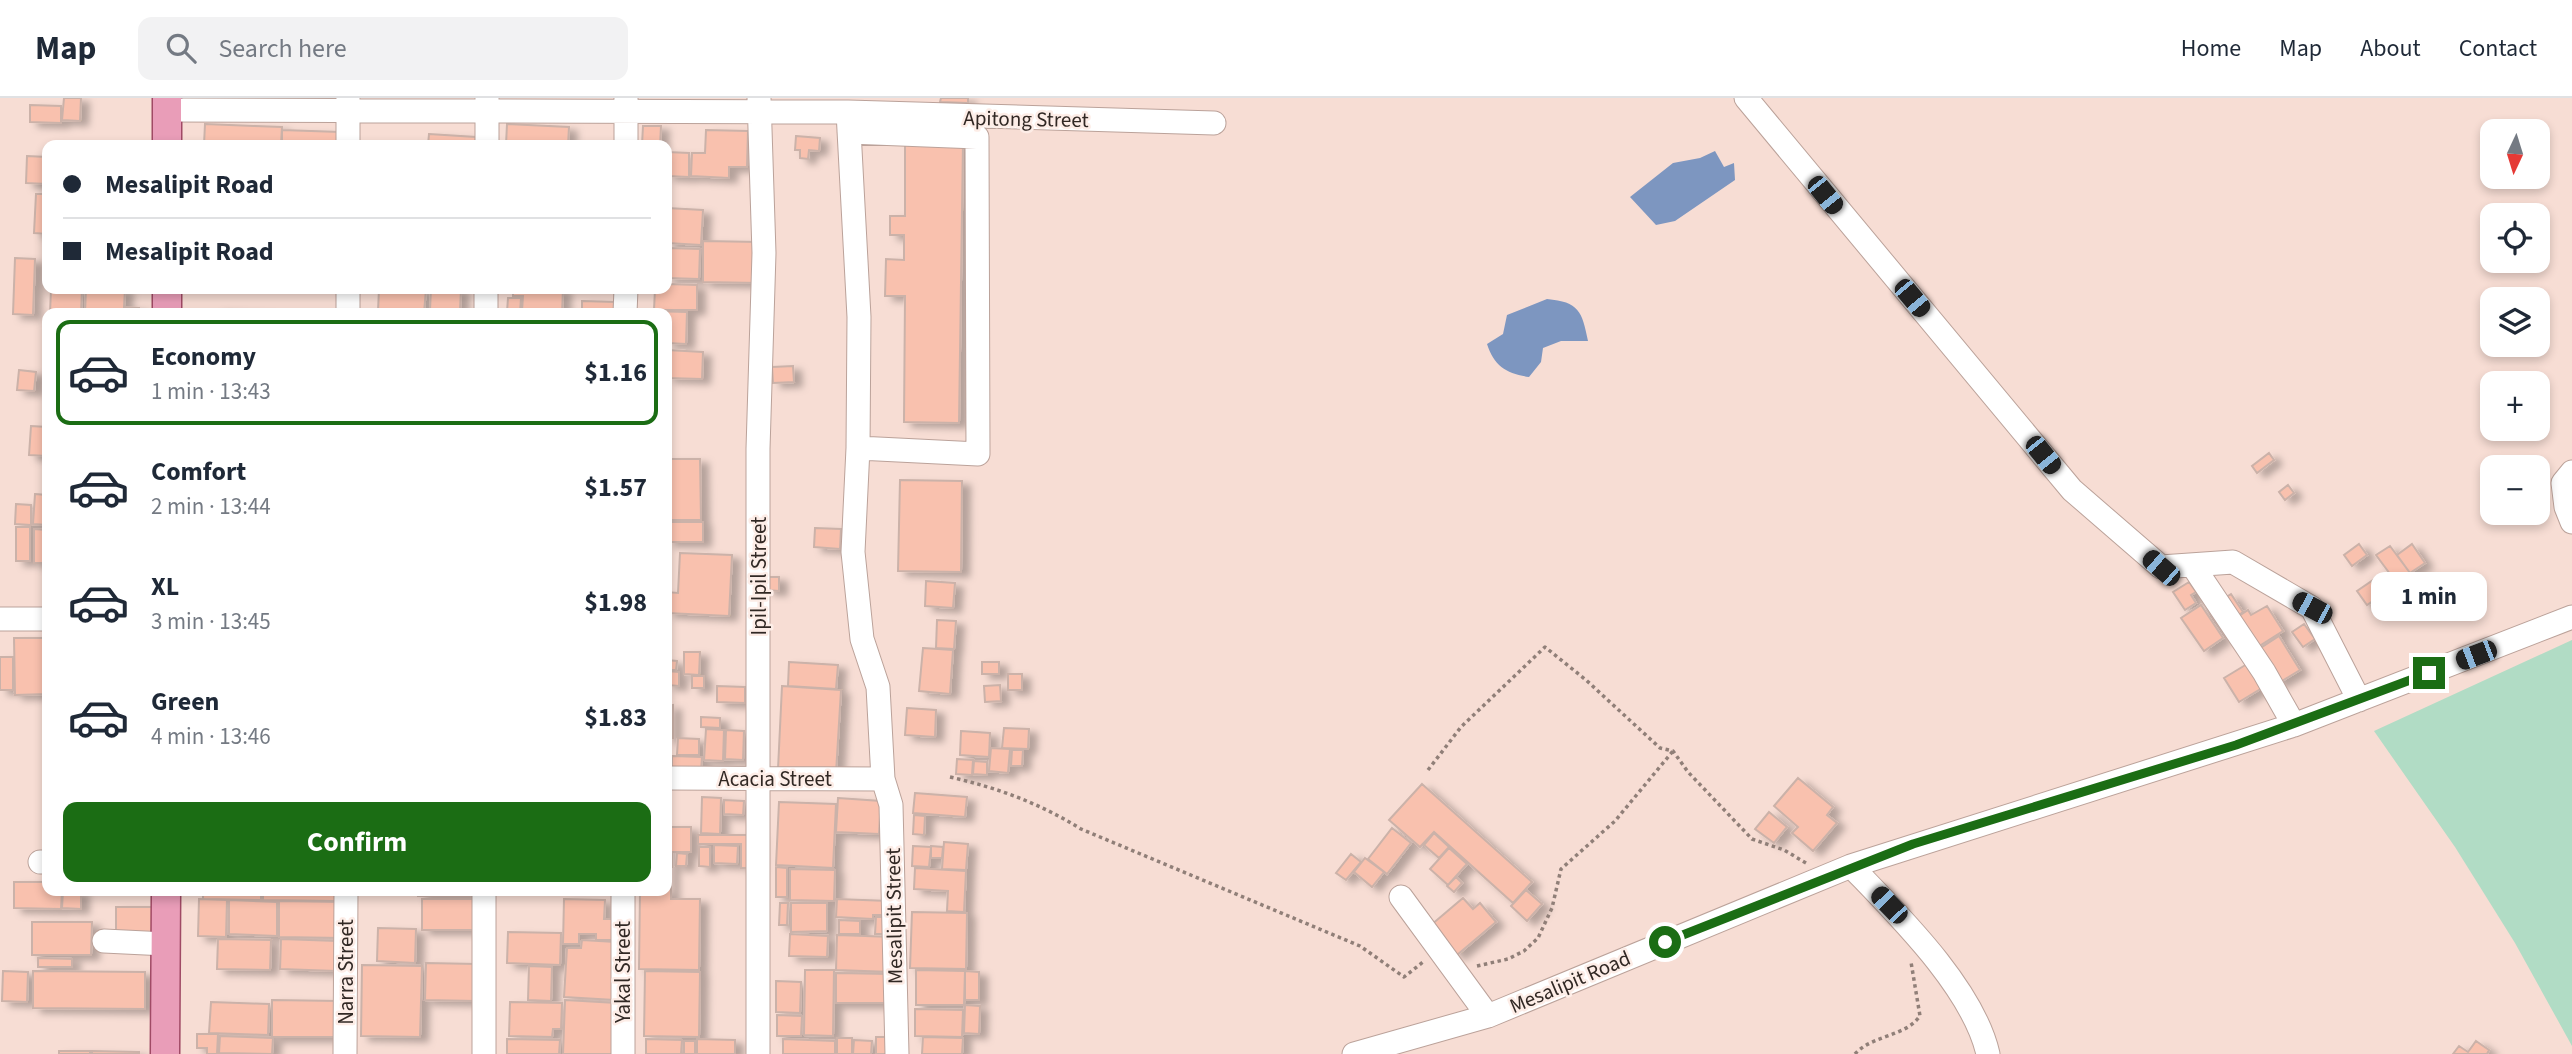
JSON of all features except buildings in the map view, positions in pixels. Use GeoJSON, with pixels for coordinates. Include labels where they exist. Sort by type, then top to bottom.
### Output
{"type":"FeatureCollection","features":[{"type":"Feature","properties":{"kind":"main road"},"geometry":{"type":"LineString","coordinates":[[167,104],[167,140]]}},
{"type":"Feature","properties":{"kind":"main road"},"geometry":{"type":"LineString","coordinates":[[165,1054],[166,896]]}},
{"type":"Feature","properties":{"kind":"street"},"geometry":{"type":"LineString","coordinates":[[1746,98],[2072,490],[2161,568],[2233,562],[2312,608],[2359,699]]}},
{"type":"Feature","properties":{"kind":"street","name":"Apitong Street"},"geometry":{"type":"LineString","coordinates":[[167,104],[759,106],[848,122],[898,107],[1213,123]]}},
{"type":"Feature","properties":{"kind":"street"},"geometry":{"type":"LineString","coordinates":[[348,104],[348,140]]}},
{"type":"Feature","properties":{"kind":"street"},"geometry":{"type":"LineString","coordinates":[[487,105],[487,140]]}},
{"type":"Feature","properties":{"kind":"street"},"geometry":{"type":"LineString","coordinates":[[626,105],[626,140]]}},
{"type":"Feature","properties":{"kind":"street","name":"Ipil-Ipil Street"},"geometry":{"type":"LineString","coordinates":[[758,1054],[758,449],[764,253],[759,106]]}},
{"type":"Feature","properties":{"kind":"street"},"geometry":{"type":"LineString","coordinates":[[848,122],[977,137],[978,454],[858,448]]}},
{"type":"Feature","properties":{"kind":"street","name":"Mesalipit Street"},"geometry":{"type":"LineString","coordinates":[[848,122],[859,317],[858,448],[853,552],[862,639],[878,687],[883,779],[891,806],[897,1054]]}},
{"type":"Feature","properties":{"kind":"street"},"geometry":{"type":"LineString","coordinates":[[2572,472],[2563,483],[2566,507],[2572,522]]}},
{"type":"Feature","properties":{"kind":"street"},"geometry":{"type":"LineString","coordinates":[[2193,566],[2264,672],[2294,725]]}},
{"type":"Feature","properties":{"kind":"street","name":"Mesalipit Road"},"geometry":{"type":"LineString","coordinates":[[1354,1054],[1488,1016],[1851,866],[1913,844],[2294,725],[2572,617]]}},
{"type":"Feature","properties":{"kind":"street"},"geometry":{"type":"LineString","coordinates":[[0,619],[42,619]]}},
{"type":"Feature","properties":{"kind":"street","name":"Acacia Street"},"geometry":{"type":"LineString","coordinates":[[672,778],[883,779]]}},
{"type":"Feature","properties":{"kind":"street"},"geometry":{"type":"LineString","coordinates":[[1851,866],[1908,925],[1968,1002],[1983,1033],[1988,1054]]}},
{"type":"Feature","properties":{"kind":"street","name":"Narra Street"},"geometry":{"type":"LineString","coordinates":[[345,1054],[346,896]]}},
{"type":"Feature","properties":{"kind":"street"},"geometry":{"type":"LineString","coordinates":[[484,896],[484,1054]]}},
{"type":"Feature","properties":{"kind":"street","name":"Yakal Street"},"geometry":{"type":"LineString","coordinates":[[623,896],[623,1054]]}},
{"type":"Feature","properties":{"kind":"street"},"geometry":{"type":"LineString","coordinates":[[1401,897],[1488,1016]]}},
{"type":"Feature","properties":{"kind":"street"},"geometry":{"type":"LineString","coordinates":[[104,941],[166,944]]}},
{"type":"Feature","properties":{"kind":"path"},"geometry":{"type":"LineString","coordinates":[[1427,770],[1461,727],[1545,647],[1586,680],[1660,748],[1673,751],[1688,772],[1752,839],[1808,864],[1818,879]]}},
{"type":"Feature","properties":{"kind":"path"},"geometry":{"type":"LineString","coordinates":[[1452,968],[1508,959],[1524,951],[1538,938],[1552,908],[1561,869],[1615,821],[1673,751]]}},
{"type":"Feature","properties":{"kind":"path"},"geometry":{"type":"LineString","coordinates":[[950,777],[997,788],[1045,807],[1081,829],[1360,946],[1404,977],[1439,949]]}},
{"type":"Feature","properties":{"kind":"path"},"geometry":{"type":"LineString","coordinates":[[1854,1054],[1890,1034],[1913,1026],[1920,1016],[1913,986],[1908,925]]}},
{"type":"Feature","properties":{"kind":"green space"},"geometry":{"type":"Polygon","coordinates":[[[2572,640],[2572,1046],[2515,943],[2455,847],[2374,731],[2572,640]]]}},
{"type":"Feature","properties":{"kind":"water"},"geometry":{"type":"Polygon","coordinates":[[[1715,151],[1724,167],[1734,163],[1735,180],[1675,221],[1656,225],[1630,197],[1673,163],[1700,158],[1715,151]]]}},
{"type":"Feature","properties":{"kind":"water"},"geometry":{"type":"Polygon","coordinates":[[[1547,299],[1558,300],[1577,310],[1584,322],[1588,341],[1561,341],[1543,348],[1541,362],[1529,377],[1502,368],[1493,358],[1487,344],[1503,334],[1507,315],[1547,299]]]}},
{"type":"Feature","properties":{"kind":"route"},"geometry":{"type":"LineString","coordinates":[[1665,942],[1818,879],[1913,844],[2236,745],[2429,673]]}}]}
